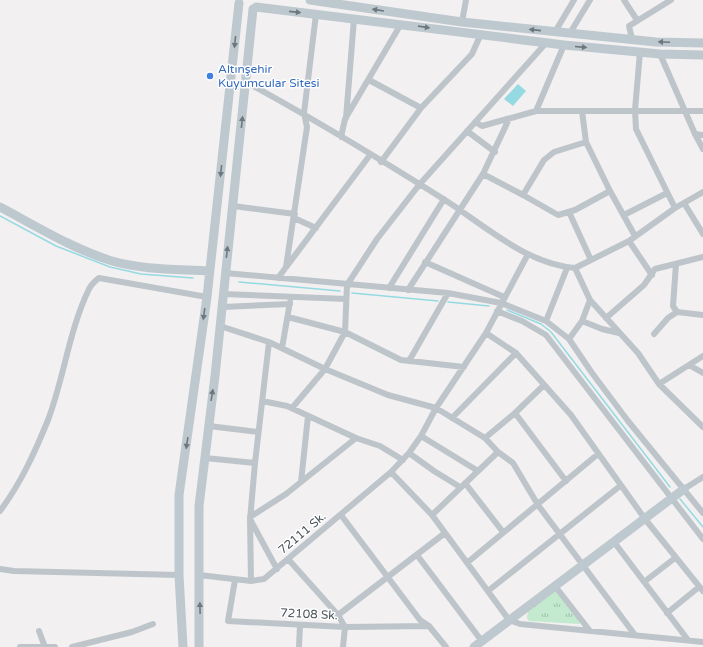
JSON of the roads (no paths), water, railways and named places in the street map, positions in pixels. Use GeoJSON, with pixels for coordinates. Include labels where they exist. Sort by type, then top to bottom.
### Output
{"type":"FeatureCollection","features":[{"type":"Feature","properties":{"kind":"main road"},"geometry":{"type":"LineString","coordinates":[[315,0],[462,22],[632,39],[703,43]]}},
{"type":"Feature","properties":{"kind":"main road"},"geometry":{"type":"LineString","coordinates":[[239,2],[247,10],[256,6],[266,9],[401,24],[480,36],[660,54],[703,55]]}},
{"type":"Feature","properties":{"kind":"main road"},"geometry":{"type":"LineString","coordinates":[[183,647],[179,574],[178,495],[207,297],[239,2]]}},
{"type":"Feature","properties":{"kind":"main road"},"geometry":{"type":"LineString","coordinates":[[199,647],[200,506],[252,22],[256,6]]}},
{"type":"Feature","properties":{"kind":"main road"},"geometry":{"type":"LineString","coordinates":[[252,22],[255,15],[266,9]]}},
{"type":"Feature","properties":{"kind":"main road"},"geometry":{"type":"LineString","coordinates":[[0,207],[77,248],[113,261],[133,265],[209,271]]}},
{"type":"Feature","properties":{"kind":"main road"},"geometry":{"type":"LineString","coordinates":[[474,647],[481,640],[684,489]]}},
{"type":"Feature","properties":{"kind":"street"},"geometry":{"type":"LineString","coordinates":[[462,22],[466,0]]}},
{"type":"Feature","properties":{"kind":"street"},"geometry":{"type":"LineString","coordinates":[[555,32],[574,0]]}},
{"type":"Feature","properties":{"kind":"street"},"geometry":{"type":"LineString","coordinates":[[570,33],[590,0]]}},
{"type":"Feature","properties":{"kind":"street"},"geometry":{"type":"LineString","coordinates":[[624,0],[637,20]]}},
{"type":"Feature","properties":{"kind":"street"},"geometry":{"type":"LineString","coordinates":[[632,39],[629,26],[671,0]]}},
{"type":"Feature","properties":{"kind":"street"},"geometry":{"type":"LineString","coordinates":[[286,267],[307,127],[304,113],[316,14]]}},
{"type":"Feature","properties":{"kind":"street"},"geometry":{"type":"LineString","coordinates":[[341,137],[345,119],[354,19]]}},
{"type":"Feature","properties":{"kind":"street"},"geometry":{"type":"LineString","coordinates":[[345,119],[401,24]]}},
{"type":"Feature","properties":{"kind":"street"},"geometry":{"type":"LineString","coordinates":[[381,162],[421,108],[472,54],[480,36]]}},
{"type":"Feature","properties":{"kind":"street"},"geometry":{"type":"LineString","coordinates":[[292,408],[324,369],[345,332],[347,285],[377,240],[419,185],[546,43]]}},
{"type":"Feature","properties":{"kind":"street"},"geometry":{"type":"LineString","coordinates":[[536,111],[564,45]]}},
{"type":"Feature","properties":{"kind":"street"},"geometry":{"type":"LineString","coordinates":[[640,52],[635,110],[636,129],[675,208]]}},
{"type":"Feature","properties":{"kind":"street"},"geometry":{"type":"LineString","coordinates":[[660,54],[703,149]]}},
{"type":"Feature","properties":{"kind":"street"},"geometry":{"type":"LineString","coordinates":[[369,80],[421,108]]}},
{"type":"Feature","properties":{"kind":"street"},"geometry":{"type":"LineString","coordinates":[[246,82],[304,113],[528,254],[567,268],[575,268],[629,241],[675,208],[703,192]]}},
{"type":"Feature","properties":{"kind":"street"},"geometry":{"type":"LineString","coordinates":[[475,122],[482,126],[536,111],[703,111]]}},
{"type":"Feature","properties":{"kind":"street"},"geometry":{"type":"LineString","coordinates":[[582,111],[586,142],[610,191],[635,236]]}},
{"type":"Feature","properties":{"kind":"street"},"geometry":{"type":"LineString","coordinates":[[408,290],[483,174],[495,152],[509,119]]}},
{"type":"Feature","properties":{"kind":"street"},"geometry":{"type":"LineString","coordinates":[[468,131],[495,152]]}},
{"type":"Feature","properties":{"kind":"street"},"geometry":{"type":"LineString","coordinates":[[695,134],[703,135]]}},
{"type":"Feature","properties":{"kind":"street"},"geometry":{"type":"LineString","coordinates":[[523,195],[544,160],[554,152],[586,142]]}},
{"type":"Feature","properties":{"kind":"street"},"geometry":{"type":"LineString","coordinates":[[278,278],[370,155]]}},
{"type":"Feature","properties":{"kind":"street"},"geometry":{"type":"LineString","coordinates":[[483,174],[558,215],[569,212],[610,191]]}},
{"type":"Feature","properties":{"kind":"street"},"geometry":{"type":"LineString","coordinates":[[624,215],[667,193]]}},
{"type":"Feature","properties":{"kind":"street"},"geometry":{"type":"LineString","coordinates":[[389,288],[444,200]]}},
{"type":"Feature","properties":{"kind":"street"},"geometry":{"type":"LineString","coordinates":[[684,203],[703,234]]}},
{"type":"Feature","properties":{"kind":"street"},"geometry":{"type":"LineString","coordinates":[[233,206],[294,216],[316,228]]}},
{"type":"Feature","properties":{"kind":"street"},"geometry":{"type":"LineString","coordinates":[[569,212],[591,260]]}},
{"type":"Feature","properties":{"kind":"street"},"geometry":{"type":"LineString","coordinates":[[629,241],[652,275]]}},
{"type":"Feature","properties":{"kind":"street","name":"72111 Sk."},"geometry":{"type":"LineString","coordinates":[[199,575],[251,581],[264,579],[404,460],[421,436],[436,408],[486,333],[502,300],[528,254]]}},
{"type":"Feature","properties":{"kind":"street"},"geometry":{"type":"LineString","coordinates":[[606,318],[644,285],[656,269],[703,257]]}},
{"type":"Feature","properties":{"kind":"street"},"geometry":{"type":"LineString","coordinates":[[425,262],[546,321],[569,339],[592,374],[628,421],[703,513]]}},
{"type":"Feature","properties":{"kind":"street"},"geometry":{"type":"LineString","coordinates":[[676,264],[673,306],[677,312]]}},
{"type":"Feature","properties":{"kind":"street"},"geometry":{"type":"LineString","coordinates":[[546,321],[567,268]]}},
{"type":"Feature","properties":{"kind":"street"},"geometry":{"type":"LineString","coordinates":[[575,268],[590,300],[638,353],[659,384],[703,427]]}},
{"type":"Feature","properties":{"kind":"street"},"geometry":{"type":"LineString","coordinates":[[225,273],[448,293],[502,300]]}},
{"type":"Feature","properties":{"kind":"street"},"geometry":{"type":"LineString","coordinates":[[0,511],[24,475],[48,418],[80,313],[89,288],[92,284],[99,278],[207,297]]}},
{"type":"Feature","properties":{"kind":"street"},"geometry":{"type":"LineString","coordinates":[[408,361],[448,293]]}},
{"type":"Feature","properties":{"kind":"street"},"geometry":{"type":"LineString","coordinates":[[223,294],[346,300]]}},
{"type":"Feature","properties":{"kind":"street"},"geometry":{"type":"LineString","coordinates":[[282,348],[290,297]]}},
{"type":"Feature","properties":{"kind":"street"},"geometry":{"type":"LineString","coordinates":[[569,339],[582,321],[590,300]]}},
{"type":"Feature","properties":{"kind":"street"},"geometry":{"type":"LineString","coordinates":[[222,307],[290,304]]}},
{"type":"Feature","properties":{"kind":"street"},"geometry":{"type":"LineString","coordinates":[[497,311],[522,321],[546,335],[703,539]]}},
{"type":"Feature","properties":{"kind":"street"},"geometry":{"type":"LineString","coordinates":[[654,334],[668,318],[677,312],[703,315]]}},
{"type":"Feature","properties":{"kind":"street"},"geometry":{"type":"LineString","coordinates":[[288,317],[345,332],[401,360],[464,367]]}},
{"type":"Feature","properties":{"kind":"street"},"geometry":{"type":"LineString","coordinates":[[582,321],[602,329],[619,333]]}},
{"type":"Feature","properties":{"kind":"street"},"geometry":{"type":"LineString","coordinates":[[220,326],[269,342],[324,369],[388,395],[436,408],[484,438],[498,452],[513,463],[538,505],[635,635]]}},
{"type":"Feature","properties":{"kind":"street"},"geometry":{"type":"LineString","coordinates":[[486,333],[516,353],[571,416],[620,486],[701,589],[667,613]]}},
{"type":"Feature","properties":{"kind":"street"},"geometry":{"type":"LineString","coordinates":[[251,581],[250,519],[258,432],[269,342]]}},
{"type":"Feature","properties":{"kind":"street"},"geometry":{"type":"LineString","coordinates":[[452,418],[516,353]]}},
{"type":"Feature","properties":{"kind":"street"},"geometry":{"type":"LineString","coordinates":[[659,384],[703,356]]}},
{"type":"Feature","properties":{"kind":"street"},"geometry":{"type":"LineString","coordinates":[[689,365],[703,373]]}},
{"type":"Feature","properties":{"kind":"street"},"geometry":{"type":"LineString","coordinates":[[484,438],[515,413],[544,385]]}},
{"type":"Feature","properties":{"kind":"street"},"geometry":{"type":"LineString","coordinates":[[262,401],[292,408],[356,438],[380,446],[404,460]]}},
{"type":"Feature","properties":{"kind":"street"},"geometry":{"type":"LineString","coordinates":[[515,413],[566,481]]}},
{"type":"Feature","properties":{"kind":"street"},"geometry":{"type":"LineString","coordinates":[[301,482],[308,416]]}},
{"type":"Feature","properties":{"kind":"street"},"geometry":{"type":"LineString","coordinates":[[209,426],[258,432]]}},
{"type":"Feature","properties":{"kind":"street"},"geometry":{"type":"LineString","coordinates":[[421,436],[478,471]]}},
{"type":"Feature","properties":{"kind":"street"},"geometry":{"type":"LineString","coordinates":[[250,519],[301,482],[356,438]]}},
{"type":"Feature","properties":{"kind":"street"},"geometry":{"type":"LineString","coordinates":[[432,515],[498,452]]}},
{"type":"Feature","properties":{"kind":"street"},"geometry":{"type":"LineString","coordinates":[[409,453],[434,471],[462,485],[503,532]]}},
{"type":"Feature","properties":{"kind":"street"},"geometry":{"type":"LineString","coordinates":[[468,562],[598,454]]}},
{"type":"Feature","properties":{"kind":"street"},"geometry":{"type":"LineString","coordinates":[[205,458],[255,463]]}},
{"type":"Feature","properties":{"kind":"street"},"geometry":{"type":"LineString","coordinates":[[391,472],[432,515],[468,562],[509,620],[520,624],[703,642]]}},
{"type":"Feature","properties":{"kind":"street"},"geometry":{"type":"LineString","coordinates":[[684,489],[703,477]]}},
{"type":"Feature","properties":{"kind":"street"},"geometry":{"type":"LineString","coordinates":[[488,591],[620,486]]}},
{"type":"Feature","properties":{"kind":"street"},"geometry":{"type":"LineString","coordinates":[[341,515],[420,620],[429,626],[446,647]]}},
{"type":"Feature","properties":{"kind":"street"},"geometry":{"type":"LineString","coordinates":[[250,519],[277,569]]}},
{"type":"Feature","properties":{"kind":"street"},"geometry":{"type":"LineString","coordinates":[[338,615],[446,533]]}},
{"type":"Feature","properties":{"kind":"street"},"geometry":{"type":"LineString","coordinates":[[614,542],[688,640]]}},
{"type":"Feature","properties":{"kind":"street"},"geometry":{"type":"LineString","coordinates":[[417,555],[481,640]]}},
{"type":"Feature","properties":{"kind":"street"},"geometry":{"type":"LineString","coordinates":[[644,582],[675,558]]}},
{"type":"Feature","properties":{"kind":"street"},"geometry":{"type":"LineString","coordinates":[[288,559],[338,615],[344,627],[343,647]]}},
{"type":"Feature","properties":{"kind":"street"},"geometry":{"type":"LineString","coordinates":[[0,569],[14,571],[179,574]]}},
{"type":"Feature","properties":{"kind":"street","name":"72108 Sk."},"geometry":{"type":"LineString","coordinates":[[235,580],[228,621],[344,627],[429,626]]}},
{"type":"Feature","properties":{"kind":"street"},"geometry":{"type":"LineString","coordinates":[[555,586],[590,631]]}},
{"type":"Feature","properties":{"kind":"street"},"geometry":{"type":"LineString","coordinates":[[72,647],[132,632],[152,624]]}},
{"type":"Feature","properties":{"kind":"street"},"geometry":{"type":"LineString","coordinates":[[299,647],[300,624]]}},
{"type":"Feature","properties":{"kind":"street"},"geometry":{"type":"LineString","coordinates":[[39,631],[45,647]]}},
{"type":"Feature","properties":{"kind":"street"},"geometry":{"type":"LineString","coordinates":[[20,647],[55,647]]}},
{"type":"Feature","properties":{"kind":"water"},"geometry":{"type":"Polygon","coordinates":[[[518,84],[526,91],[513,106],[504,99],[518,84]]]}},
{"type":"Feature","properties":{"kind":"waterway"},"geometry":{"type":"LineString","coordinates":[[0,216],[56,246],[110,267],[141,274],[193,278]]}},
{"type":"Feature","properties":{"kind":"waterway"},"geometry":{"type":"LineString","coordinates":[[239,282],[340,291]]}},
{"type":"Feature","properties":{"kind":"waterway"},"geometry":{"type":"LineString","coordinates":[[352,293],[438,301]]}},
{"type":"Feature","properties":{"kind":"waterway"},"geometry":{"type":"LineString","coordinates":[[448,302],[489,306]]}},
{"type":"Feature","properties":{"kind":"waterway"},"geometry":{"type":"LineString","coordinates":[[507,310],[541,324],[551,332],[670,487]]}},
{"type":"Feature","properties":{"kind":"waterway"},"geometry":{"type":"LineString","coordinates":[[680,499],[703,527]]}},
{"type":"Feature","properties":{"kind":"place","name":"Altınşehir Kuyumcular Sitesi"},"geometry":{"type":"Point","coordinates":[210,76]}}]}
